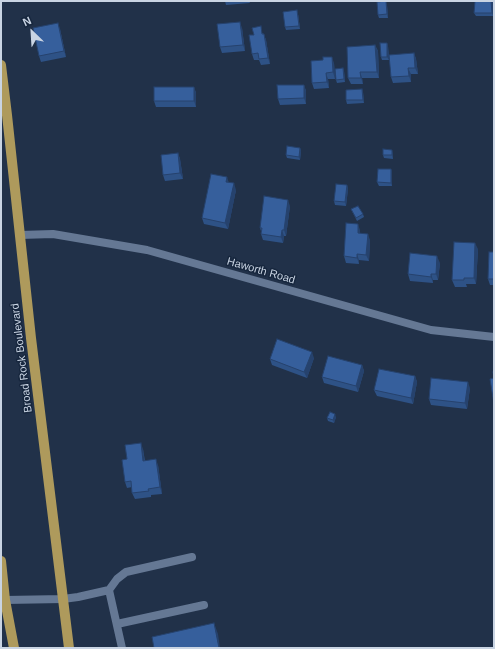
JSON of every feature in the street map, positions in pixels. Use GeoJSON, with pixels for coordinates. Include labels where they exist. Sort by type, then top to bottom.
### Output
{"type":"FeatureCollection","features":[{"type":"Feature","properties":{"kind":"main road","name":"Broad Rock Boulevard"},"geometry":{"type":"LineString","coordinates":[[1,65],[31,338],[69,648]]}},
{"type":"Feature","properties":{"kind":"main road"},"geometry":{"type":"LineString","coordinates":[[1,561],[3,600],[14,648]]}},
{"type":"Feature","properties":{"kind":"street","name":"Haworth Road"},"geometry":{"type":"LineString","coordinates":[[20,235],[53,234],[147,250],[431,330],[494,337]]}},
{"type":"Feature","properties":{"kind":"street"},"geometry":{"type":"LineString","coordinates":[[3,600],[63,599],[109,590],[117,579],[126,572],[192,557]]}},
{"type":"Feature","properties":{"kind":"street"},"geometry":{"type":"LineString","coordinates":[[109,590],[122,648]]}},
{"type":"Feature","properties":{"kind":"street"},"geometry":{"type":"LineString","coordinates":[[117,624],[204,605]]}},
{"type":"Feature","properties":{"kind":"building"},"geometry":{"type":"Polygon","coordinates":[[[386,1],[387,14],[378,15],[377,2],[386,1]]]}},
{"type":"Feature","properties":{"kind":"building"},"geometry":{"type":"Polygon","coordinates":[[[475,1],[491,1],[492,13],[474,13],[475,1]]]}},
{"type":"Feature","properties":{"kind":"building"},"geometry":{"type":"Polygon","coordinates":[[[297,10],[299,26],[285,27],[283,12],[297,10]]]}},
{"type":"Feature","properties":{"kind":"building"},"geometry":{"type":"Polygon","coordinates":[[[240,22],[243,45],[220,47],[217,24],[240,22]]]}},
{"type":"Feature","properties":{"kind":"building"},"geometry":{"type":"Polygon","coordinates":[[[58,23],[64,51],[39,56],[33,28],[58,23]]]}},
{"type":"Feature","properties":{"kind":"building"},"geometry":{"type":"Polygon","coordinates":[[[261,26],[262,34],[264,34],[268,58],[259,59],[258,53],[252,54],[249,35],[254,35],[252,28],[261,26]]]}},
{"type":"Feature","properties":{"kind":"building"},"geometry":{"type":"Polygon","coordinates":[[[380,43],[387,43],[387,57],[381,57],[380,43]]]}},
{"type":"Feature","properties":{"kind":"building"},"geometry":{"type":"Polygon","coordinates":[[[375,45],[377,72],[360,72],[361,78],[348,78],[347,47],[375,45]]]}},
{"type":"Feature","properties":{"kind":"building"},"geometry":{"type":"Polygon","coordinates":[[[414,53],[415,68],[408,68],[409,76],[391,77],[389,55],[414,53]]]}},
{"type":"Feature","properties":{"kind":"building"},"geometry":{"type":"Polygon","coordinates":[[[323,57],[332,57],[333,72],[326,73],[327,82],[312,83],[311,61],[323,60],[323,57]]]}},
{"type":"Feature","properties":{"kind":"building"},"geometry":{"type":"Polygon","coordinates":[[[343,68],[344,79],[336,80],[335,69],[343,68]]]}},
{"type":"Feature","properties":{"kind":"building"},"geometry":{"type":"Polygon","coordinates":[[[277,85],[304,85],[304,98],[278,99],[277,85]]]}},
{"type":"Feature","properties":{"kind":"building"},"geometry":{"type":"Polygon","coordinates":[[[154,87],[194,87],[194,101],[154,101],[154,87]]]}},
{"type":"Feature","properties":{"kind":"building"},"geometry":{"type":"Polygon","coordinates":[[[362,89],[363,100],[346,100],[346,90],[362,89]]]}},
{"type":"Feature","properties":{"kind":"building"},"geometry":{"type":"Polygon","coordinates":[[[287,146],[300,148],[299,157],[286,155],[287,146]]]}},
{"type":"Feature","properties":{"kind":"building"},"geometry":{"type":"Polygon","coordinates":[[[383,149],[392,150],[392,155],[383,155],[383,149]]]}},
{"type":"Feature","properties":{"kind":"building"},"geometry":{"type":"Polygon","coordinates":[[[178,153],[180,173],[163,175],[161,155],[178,153]]]}},
{"type":"Feature","properties":{"kind":"building"},"geometry":{"type":"Polygon","coordinates":[[[378,169],[391,169],[391,183],[377,182],[378,169]]]}},
{"type":"Feature","properties":{"kind":"building"},"geometry":{"type":"Polygon","coordinates":[[[211,174],[227,177],[226,182],[234,183],[225,223],[202,218],[211,174]]]}},
{"type":"Feature","properties":{"kind":"building"},"geometry":{"type":"Polygon","coordinates":[[[336,184],[347,185],[345,202],[334,201],[336,184]]]}},
{"type":"Feature","properties":{"kind":"building"},"geometry":{"type":"Polygon","coordinates":[[[264,196],[288,200],[284,230],[282,230],[281,237],[261,234],[262,228],[260,228],[264,196]]]}},
{"type":"Feature","properties":{"kind":"building"},"geometry":{"type":"Polygon","coordinates":[[[358,206],[363,214],[356,218],[351,209],[358,206]]]}},
{"type":"Feature","properties":{"kind":"building"},"geometry":{"type":"Polygon","coordinates":[[[346,223],[358,224],[358,233],[368,234],[366,255],[357,254],[357,258],[344,256],[346,223]]]}},
{"type":"Feature","properties":{"kind":"building"},"geometry":{"type":"Polygon","coordinates":[[[454,242],[475,243],[474,278],[452,280],[454,242]]]}},
{"type":"Feature","properties":{"kind":"building"},"geometry":{"type":"Polygon","coordinates":[[[489,252],[494,252],[494,279],[488,279],[489,252]]]}},
{"type":"Feature","properties":{"kind":"building"},"geometry":{"type":"Polygon","coordinates":[[[410,253],[437,256],[436,274],[431,274],[431,277],[408,274],[410,253]]]}},
{"type":"Feature","properties":{"kind":"building"},"geometry":{"type":"Polygon","coordinates":[[[277,339],[312,352],[304,372],[270,359],[277,339]]]}},
{"type":"Feature","properties":{"kind":"building"},"geometry":{"type":"Polygon","coordinates":[[[328,356],[362,365],[356,386],[322,377],[328,356]]]}},
{"type":"Feature","properties":{"kind":"building"},"geometry":{"type":"Polygon","coordinates":[[[379,369],[415,376],[411,398],[374,390],[379,369]]]}},
{"type":"Feature","properties":{"kind":"building"},"geometry":{"type":"Polygon","coordinates":[[[431,378],[468,382],[465,403],[429,399],[431,378]]]}},
{"type":"Feature","properties":{"kind":"building"},"geometry":{"type":"Polygon","coordinates":[[[494,378],[494,404],[490,379],[494,378]]]}},
{"type":"Feature","properties":{"kind":"building"},"geometry":{"type":"Polygon","coordinates":[[[330,412],[335,414],[333,420],[327,418],[330,412]]]}},
{"type":"Feature","properties":{"kind":"building"},"geometry":{"type":"Polygon","coordinates":[[[141,443],[143,461],[156,459],[160,487],[148,489],[149,491],[132,493],[131,481],[125,482],[122,460],[127,459],[125,445],[141,443]]]}},
{"type":"Feature","properties":{"kind":"building"},"geometry":{"type":"Polygon","coordinates":[[[214,623],[219,648],[154,648],[152,637],[214,623]]]}}]}
